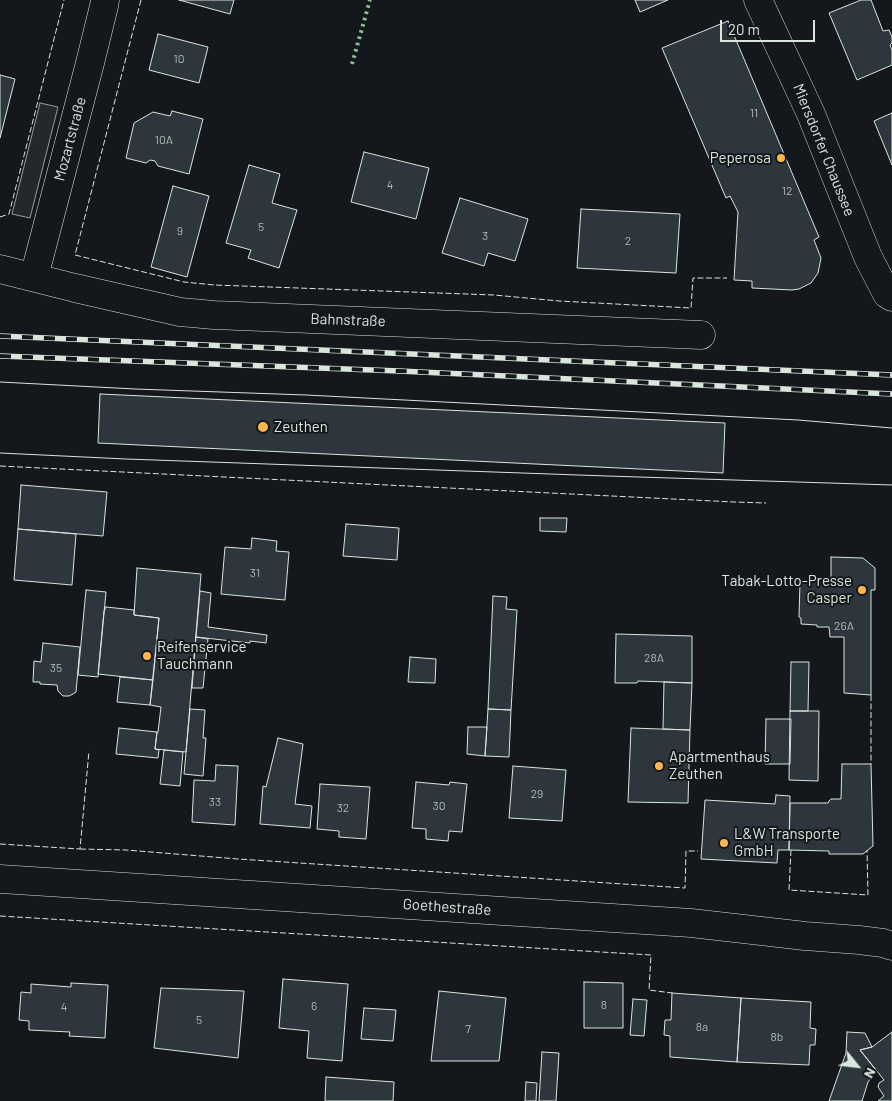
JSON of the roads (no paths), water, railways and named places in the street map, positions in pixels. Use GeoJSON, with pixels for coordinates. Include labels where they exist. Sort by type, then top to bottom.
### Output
{"type":"FeatureCollection","features":[{"type":"Feature","properties":{"kind":"street","name":"Miersdorfer Chaussee"},"geometry":{"type":"LineString","coordinates":[[758,0],[811,114],[868,257],[887,294],[892,297]]}},
{"type":"Feature","properties":{"kind":"street","name":"Mozartstraße"},"geometry":{"type":"LineString","coordinates":[[34,277],[105,3]]}},
{"type":"Feature","properties":{"kind":"street","name":"Bahnstraße"},"geometry":{"type":"LineString","coordinates":[[0,269],[180,312],[701,335]]}},
{"type":"Feature","properties":{"kind":"street","name":"Goethestraße"},"geometry":{"type":"LineString","coordinates":[[0,879],[691,923],[859,940],[892,946]]}},
{"type":"Feature","properties":{"kind":"tram line"},"geometry":{"type":"LineString","coordinates":[[0,382],[306,395],[798,420],[892,428]]}},
{"type":"Feature","properties":{"kind":"tram line"},"geometry":{"type":"LineString","coordinates":[[0,453],[892,485]]}},
{"type":"Feature","properties":{"kind":"railway"},"geometry":{"type":"LineString","coordinates":[[0,336],[892,375]]}},
{"type":"Feature","properties":{"kind":"railway"},"geometry":{"type":"LineString","coordinates":[[0,356],[399,371],[892,394]]}},
{"type":"Feature","properties":{"kind":"place","name":"Peperosa"},"geometry":{"type":"Point","coordinates":[781,158]}},
{"type":"Feature","properties":{"kind":"place","name":"Zeuthen"},"geometry":{"type":"Point","coordinates":[263,427]}},
{"type":"Feature","properties":{"kind":"place","name":"Tabak-Lotto-Presse Casper"},"geometry":{"type":"Point","coordinates":[862,590]}},
{"type":"Feature","properties":{"kind":"place","name":"Reifenservice Tauchmann"},"geometry":{"type":"Point","coordinates":[147,656]}},
{"type":"Feature","properties":{"kind":"place","name":"Apartmenthaus Zeuthen"},"geometry":{"type":"Point","coordinates":[659,766]}},
{"type":"Feature","properties":{"kind":"place","name":"L&W Transporte GmbH"},"geometry":{"type":"Point","coordinates":[724,843]}}]}
